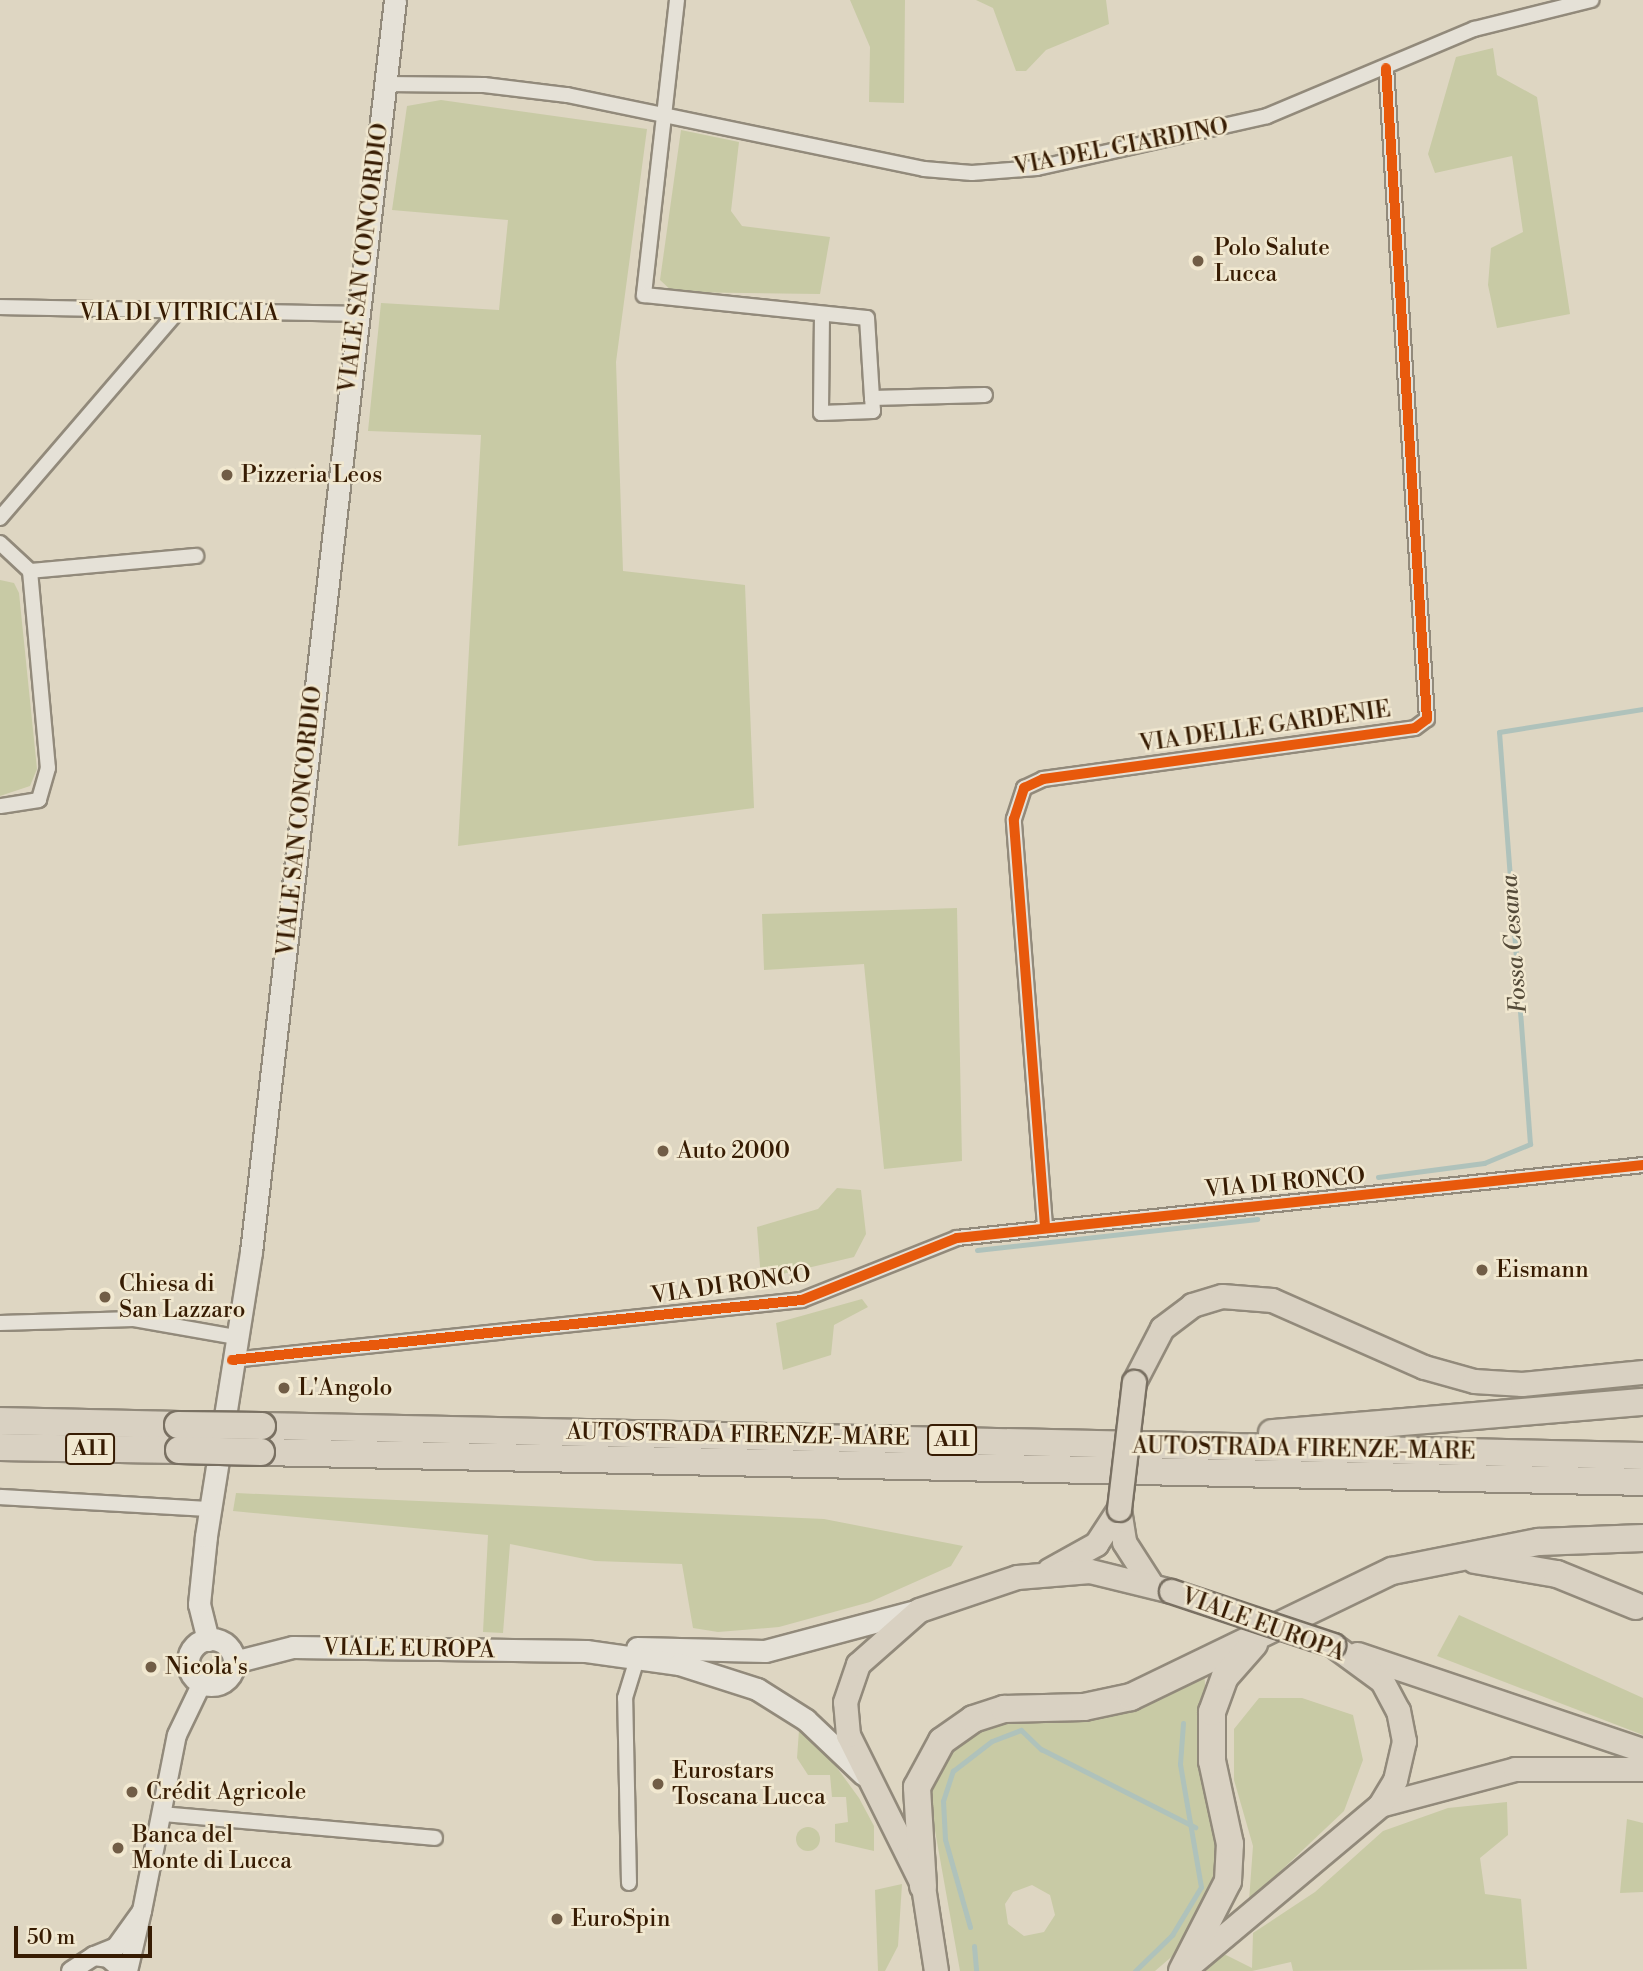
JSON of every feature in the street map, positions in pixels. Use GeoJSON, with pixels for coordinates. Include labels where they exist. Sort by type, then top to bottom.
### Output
{"type":"FeatureCollection","features":[{"type":"Feature","properties":{"kind":"highway"},"geometry":{"type":"LineString","coordinates":[[1158,1445],[1643,1402]]}},
{"type":"Feature","properties":{"kind":"highway","name":"AUTOSTRADA FIRENZE-MARE"},"geometry":{"type":"LineString","coordinates":[[0,1421],[179,1438]]}},
{"type":"Feature","properties":{"kind":"highway","name":"AUTOSTRADA FIRENZE-MARE"},"geometry":{"type":"LineString","coordinates":[[0,1447],[179,1438],[261,1438],[1158,1445],[1643,1456]]}},
{"type":"Feature","properties":{"kind":"highway","name":"AUTOSTRADA FIRENZE-MARE"},"geometry":{"type":"LineString","coordinates":[[261,1438],[1643,1482]]}},
{"type":"Feature","properties":{"kind":"highway"},"geometry":{"type":"LineString","coordinates":[[923,1885],[917,1787],[931,1756],[957,1728],[1004,1709],[1084,1707],[1131,1697],[1306,1607],[1380,1574],[1539,1542],[1643,1538]]}},
{"type":"Feature","properties":{"kind":"highway"},"geometry":{"type":"LineString","coordinates":[[1456,1557],[1557,1574],[1636,1606]]}},
{"type":"Feature","properties":{"kind":"highway"},"geometry":{"type":"LineString","coordinates":[[1182,1971],[1228,1881],[1228,1829],[1211,1742],[1219,1693],[1248,1648],[1306,1607]]}},
{"type":"Feature","properties":{"kind":"main road","name":"VIALE SAN CONCORDIO"},"geometry":{"type":"LineString","coordinates":[[208,1640],[199,1604],[210,1509],[270,1102],[395,0]]}},
{"type":"Feature","properties":{"kind":"main road"},"geometry":{"type":"LineString","coordinates":[[1161,1588],[1129,1553],[1119,1509],[1134,1382],[1149,1346],[1171,1320],[1200,1301],[1231,1296],[1272,1300],[1423,1367],[1474,1381],[1522,1384],[1643,1372]]}},
{"type":"Feature","properties":{"kind":"main road"},"geometry":{"type":"LineString","coordinates":[[1044,1573],[1096,1544],[1119,1509]]}},
{"type":"Feature","properties":{"kind":"main road","name":"VIALE EUROPA"},"geometry":{"type":"LineString","coordinates":[[234,1662],[293,1647],[765,1651],[919,1610],[983,1585],[1044,1573],[1090,1572],[1161,1588],[1338,1647],[1382,1681],[1402,1726],[1402,1763],[1380,1805],[1182,1971]]}},
{"type":"Feature","properties":{"kind":"main road","name":"VIALE EUROPA"},"geometry":{"type":"LineString","coordinates":[[919,1610],[870,1648],[851,1678],[846,1725],[863,1774],[923,1885],[937,1966]]}},
{"type":"Feature","properties":{"kind":"main road"},"geometry":{"type":"LineString","coordinates":[[208,1640],[223,1643],[234,1662],[223,1681],[202,1683],[188,1659],[208,1640]]}},
{"type":"Feature","properties":{"kind":"main road"},"geometry":{"type":"LineString","coordinates":[[1338,1647],[1643,1750]]}},
{"type":"Feature","properties":{"kind":"main road","name":"VIALE EUROPA"},"geometry":{"type":"LineString","coordinates":[[586,1651],[719,1674],[757,1689],[806,1720],[863,1774]]}},
{"type":"Feature","properties":{"kind":"main road"},"geometry":{"type":"LineString","coordinates":[[1380,1805],[1515,1769],[1607,1764],[1643,1769]]}},
{"type":"Feature","properties":{"kind":"street"},"geometry":{"type":"LineString","coordinates":[[677,0],[644,295],[812,309],[822,315],[867,318],[873,411],[821,413],[822,315]]}},
{"type":"Feature","properties":{"kind":"street","name":"VIA DEL GIARDINO"},"geometry":{"type":"LineString","coordinates":[[386,84],[484,85],[664,114],[924,169],[972,173],[1037,168],[1219,129],[1386,68],[1474,29],[1591,0]]}},
{"type":"Feature","properties":{"kind":"street","name":"VIA DELLE GARDENIE"},"geometry":{"type":"LineString","coordinates":[[1045,1226],[1014,819],[1024,788],[1043,779],[1415,728],[1427,719],[1386,68]]}},
{"type":"Feature","properties":{"kind":"street","name":"VIA DI VITRICAIA"},"geometry":{"type":"LineString","coordinates":[[0,307],[358,314]]}},
{"type":"Feature","properties":{"kind":"street"},"geometry":{"type":"LineString","coordinates":[[0,518],[177,312]]}},
{"type":"Feature","properties":{"kind":"street"},"geometry":{"type":"LineString","coordinates":[[872,398],[985,395]]}},
{"type":"Feature","properties":{"kind":"street"},"geometry":{"type":"LineString","coordinates":[[0,543],[30,571],[48,768],[39,800],[0,806]]}},
{"type":"Feature","properties":{"kind":"street"},"geometry":{"type":"LineString","coordinates":[[30,571],[196,556]]}},
{"type":"Feature","properties":{"kind":"street","name":"VIA DI RONCO"},"geometry":{"type":"LineString","coordinates":[[232,1360],[802,1300],[957,1238],[1045,1226],[1643,1165]]}},
{"type":"Feature","properties":{"kind":"street"},"geometry":{"type":"LineString","coordinates":[[0,1323],[134,1319],[236,1336]]}},
{"type":"Feature","properties":{"kind":"street"},"geometry":{"type":"LineString","coordinates":[[0,1497],[210,1509]]}},
{"type":"Feature","properties":{"kind":"street"},"geometry":{"type":"LineString","coordinates":[[629,1883],[625,1698],[636,1659]]}},
{"type":"Feature","properties":{"kind":"street"},"geometry":{"type":"LineString","coordinates":[[94,1956],[108,1958],[125,1971],[142,1912],[177,1735],[202,1683]]}},
{"type":"Feature","properties":{"kind":"street"},"geometry":{"type":"LineString","coordinates":[[162,1814],[435,1838]]}},
{"type":"Feature","properties":{"kind":"street"},"geometry":{"type":"LineString","coordinates":[[71,1971],[94,1956],[116,1947],[142,1912]]}},
{"type":"Feature","properties":{"kind":"green space"},"geometry":{"type":"Polygon","coordinates":[[[850,0],[905,0],[904,103],[869,102],[870,47],[850,0]]]}},
{"type":"Feature","properties":{"kind":"green space"},"geometry":{"type":"Polygon","coordinates":[[[976,0],[1106,0],[1109,24],[1046,50],[1026,71],[1016,71],[993,8],[976,0]]]}},
{"type":"Feature","properties":{"kind":"green space"},"geometry":{"type":"Polygon","coordinates":[[[1493,48],[1497,75],[1537,97],[1570,314],[1497,328],[1488,285],[1491,248],[1523,232],[1512,156],[1435,173],[1428,154],[1456,57],[1493,48]]]}},
{"type":"Feature","properties":{"kind":"green space"},"geometry":{"type":"Polygon","coordinates":[[[441,100],[647,129],[616,362],[623,571],[745,585],[754,808],[458,846],[481,435],[368,431],[381,303],[499,310],[508,220],[392,210],[407,106],[441,100]]]}},
{"type":"Feature","properties":{"kind":"green space"},"geometry":{"type":"Polygon","coordinates":[[[681,130],[739,142],[731,211],[742,226],[830,237],[820,294],[673,292],[660,280],[681,130]]]}},
{"type":"Feature","properties":{"kind":"green space"},"geometry":{"type":"Polygon","coordinates":[[[0,580],[14,583],[19,593],[37,769],[30,786],[0,796],[0,580]]]}},
{"type":"Feature","properties":{"kind":"green space"},"geometry":{"type":"Polygon","coordinates":[[[957,908],[962,1161],[884,1169],[864,964],[764,970],[762,914],[957,908]]]}},
{"type":"Feature","properties":{"kind":"green space"},"geometry":{"type":"Polygon","coordinates":[[[837,1188],[861,1190],[866,1234],[854,1257],[761,1279],[757,1227],[818,1209],[837,1188]]]}},
{"type":"Feature","properties":{"kind":"green space"},"geometry":{"type":"Polygon","coordinates":[[[862,1299],[868,1307],[834,1325],[831,1355],[783,1370],[776,1323],[862,1299]]]}},
{"type":"Feature","properties":{"kind":"green space"},"geometry":{"type":"Polygon","coordinates":[[[236,1493],[824,1519],[963,1546],[951,1566],[870,1602],[779,1627],[718,1632],[693,1628],[682,1564],[595,1561],[510,1544],[503,1633],[483,1632],[488,1535],[233,1511],[236,1493]]]}},
{"type":"Feature","properties":{"kind":"green space"},"geometry":{"type":"Polygon","coordinates":[[[1459,1615],[1643,1698],[1643,1735],[1437,1656],[1459,1615]]]}},
{"type":"Feature","properties":{"kind":"green space"},"geometry":{"type":"Polygon","coordinates":[[[1204,1671],[1220,1876],[1183,1947],[1155,1971],[960,1971],[929,1797],[948,1754],[971,1731],[1020,1716],[1092,1720],[1126,1711],[1204,1671]],[[1032,1885],[1013,1892],[1005,1904],[1008,1924],[1024,1936],[1044,1932],[1055,1915],[1050,1895],[1032,1885]]]}},
{"type":"Feature","properties":{"kind":"green space"},"geometry":{"type":"Polygon","coordinates":[[[1259,1698],[1302,1698],[1353,1715],[1363,1760],[1344,1811],[1249,1901],[1253,1846],[1234,1780],[1234,1729],[1259,1698]]]}},
{"type":"Feature","properties":{"kind":"green space"},"geometry":{"type":"Polygon","coordinates":[[[799,1730],[832,1761],[859,1798],[874,1826],[874,1851],[835,1842],[835,1824],[848,1822],[846,1797],[832,1797],[830,1775],[808,1775],[797,1758],[799,1730]]]}},
{"type":"Feature","properties":{"kind":"green space"},"geometry":{"type":"Polygon","coordinates":[[[1507,1802],[1508,1835],[1480,1858],[1485,1894],[1521,1899],[1527,1969],[1293,1971],[1291,1962],[1252,1971],[1204,1971],[1224,1954],[1252,1968],[1253,1933],[1315,1892],[1383,1831],[1448,1808],[1507,1802]]]}},
{"type":"Feature","properties":{"kind":"green space"},"geometry":{"type":"Polygon","coordinates":[[[1627,1819],[1643,1823],[1643,1892],[1620,1893],[1627,1819]]]}},
{"type":"Feature","properties":{"kind":"green space"},"geometry":{"type":"Polygon","coordinates":[[[808,1827],[816,1831],[820,1839],[816,1847],[808,1851],[800,1847],[796,1839],[800,1831],[808,1827]]]}},
{"type":"Feature","properties":{"kind":"green space"},"geometry":{"type":"Polygon","coordinates":[[[902,1884],[898,1946],[885,1971],[878,1971],[875,1890],[902,1884]]]}},
{"type":"Feature","properties":{"kind":"waterway","name":"Fossa Cesana"},"geometry":{"type":"LineString","coordinates":[[1378,1177],[1484,1163],[1530,1144],[1499,732],[1643,709]]}},
{"type":"Feature","properties":{"kind":"waterway","name":"Fossa Cesana"},"geometry":{"type":"LineString","coordinates":[[977,1250],[1257,1219]]}},
{"type":"Feature","properties":{"kind":"waterway"},"geometry":{"type":"LineString","coordinates":[[1135,1971],[1172,1935],[1201,1887],[1180,1764],[1183,1723]]}},
{"type":"Feature","properties":{"kind":"waterway"},"geometry":{"type":"LineString","coordinates":[[970,1927],[945,1839],[943,1801],[953,1771],[992,1741],[1021,1730],[1041,1749],[1195,1827]]}},
{"type":"Feature","properties":{"kind":"waterway"},"geometry":{"type":"LineString","coordinates":[[974,1946],[976,1971]]}},
{"type":"Feature","properties":{"kind":"cycle path"},"geometry":{"type":"LineString","coordinates":[[1045,1226],[1014,819],[1024,788],[1043,779],[1415,728],[1427,719],[1386,68]]}},
{"type":"Feature","properties":{"kind":"cycle path"},"geometry":{"type":"LineString","coordinates":[[232,1360],[802,1300],[957,1238],[1643,1165]]}},
{"type":"Feature","properties":{"kind":"place","name":"Polo Salute Lucca"},"geometry":{"type":"Point","coordinates":[1198,261]}},
{"type":"Feature","properties":{"kind":"place","name":"Pizzeria Leos"},"geometry":{"type":"Point","coordinates":[227,475]}},
{"type":"Feature","properties":{"kind":"place","name":"Auto 2000"},"geometry":{"type":"Point","coordinates":[663,1151]}},
{"type":"Feature","properties":{"kind":"place","name":"Eismann"},"geometry":{"type":"Point","coordinates":[1482,1270]}},
{"type":"Feature","properties":{"kind":"place","name":"Chiesa di San Lazzaro"},"geometry":{"type":"Point","coordinates":[105,1297]}},
{"type":"Feature","properties":{"kind":"place","name":"L'Angolo"},"geometry":{"type":"Point","coordinates":[284,1388]}},
{"type":"Feature","properties":{"kind":"place","name":"Nicola's"},"geometry":{"type":"Point","coordinates":[151,1667]}},
{"type":"Feature","properties":{"kind":"place","name":"Eurostars Toscana Lucca"},"geometry":{"type":"Point","coordinates":[658,1784]}},
{"type":"Feature","properties":{"kind":"place","name":"Crédit Agricole"},"geometry":{"type":"Point","coordinates":[132,1792]}},
{"type":"Feature","properties":{"kind":"place","name":"Banca del Monte di Lucca"},"geometry":{"type":"Point","coordinates":[118,1848]}},
{"type":"Feature","properties":{"kind":"place","name":"EuroSpin"},"geometry":{"type":"Point","coordinates":[557,1919]}}]}
